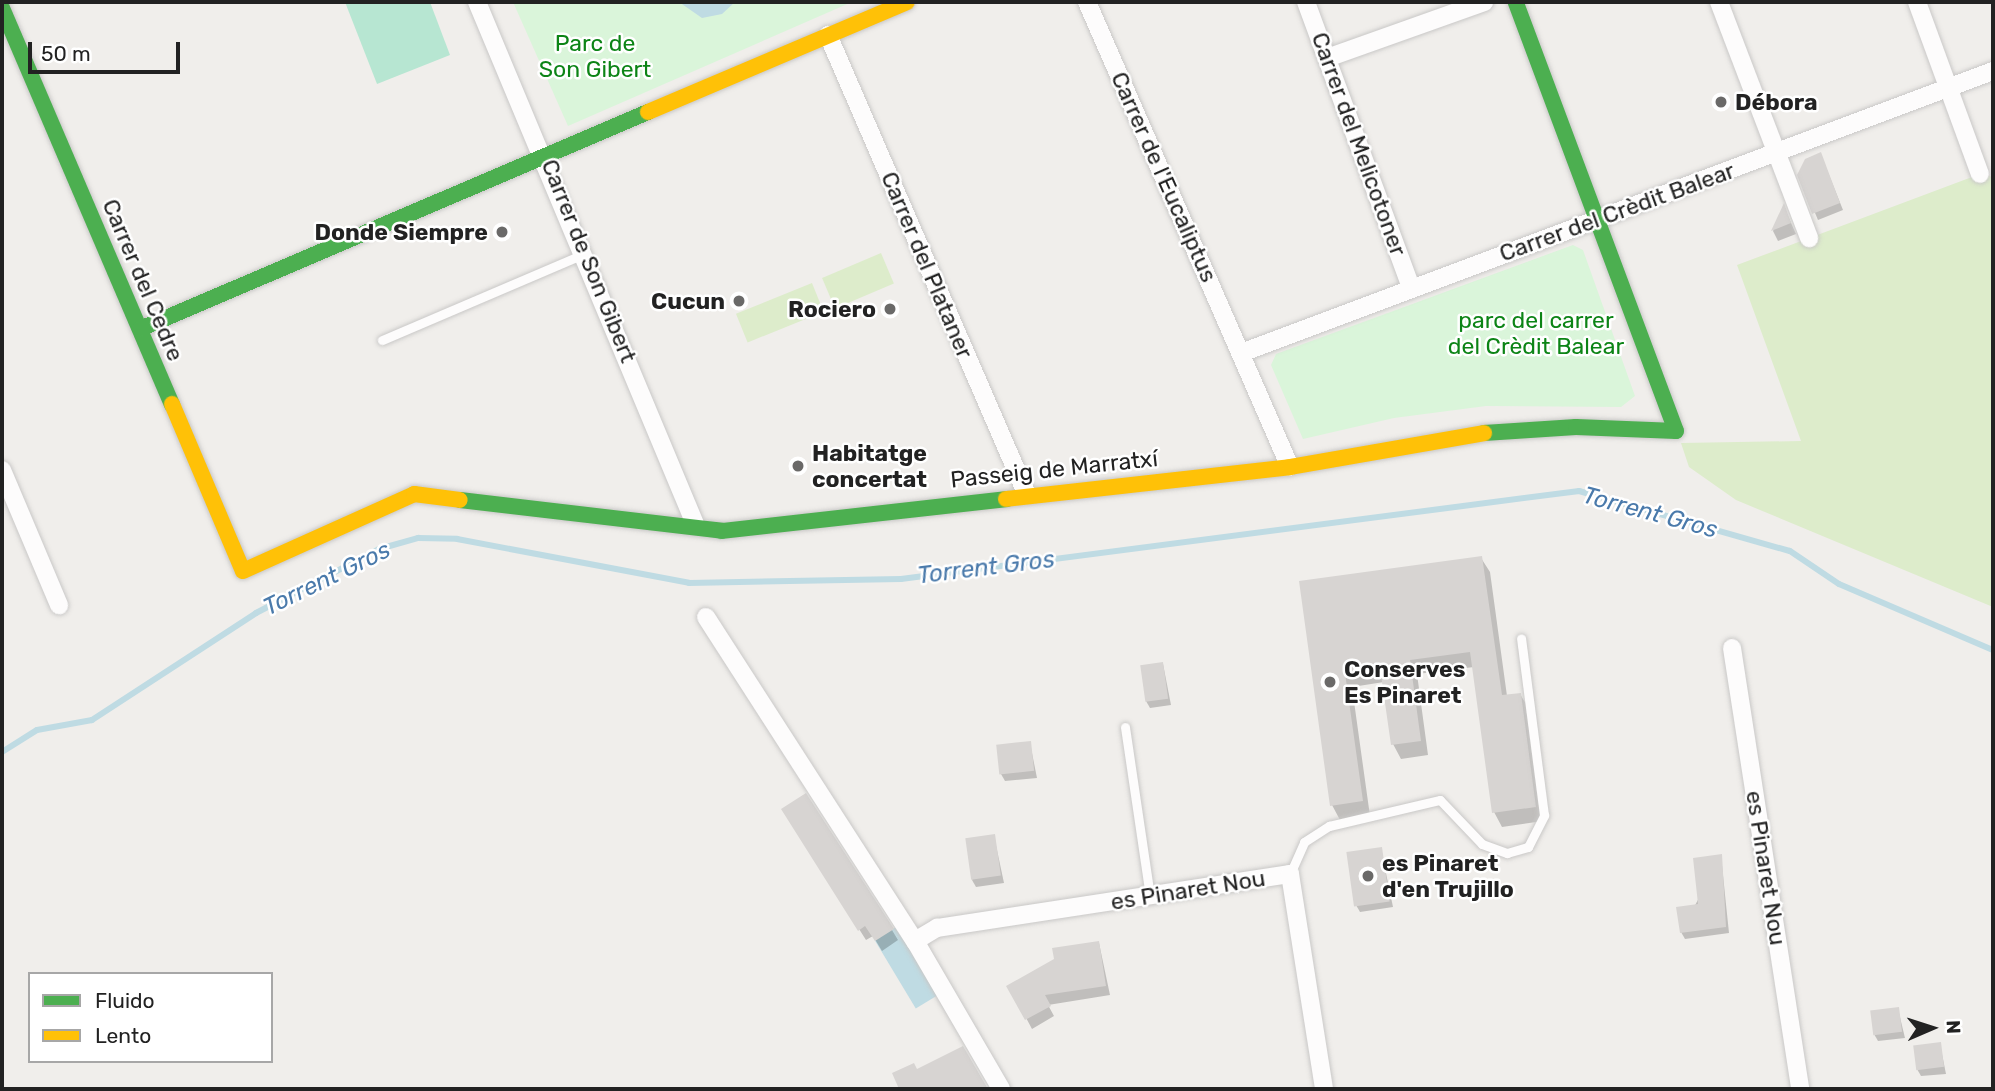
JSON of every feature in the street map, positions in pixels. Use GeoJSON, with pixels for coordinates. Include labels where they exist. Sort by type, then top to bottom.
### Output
{"type":"FeatureCollection","features":[{"type":"Feature","properties":{"kind":"street","name":"Carrer de Son Gibert"},"geometry":{"type":"LineString","coordinates":[[477,2],[546,155],[695,524]]}},
{"type":"Feature","properties":{"kind":"street"},"geometry":{"type":"LineString","coordinates":[[140,329],[907,2]]}},
{"type":"Feature","properties":{"kind":"street","name":"Carrer de l'Eucaliptus"},"geometry":{"type":"LineString","coordinates":[[1087,2],[1290,467]]}},
{"type":"Feature","properties":{"kind":"street","name":"Carrer del Melicotoner"},"geometry":{"type":"LineString","coordinates":[[1306,2],[1411,287]]}},
{"type":"Feature","properties":{"kind":"street"},"geometry":{"type":"LineString","coordinates":[[1327,58],[1484,2]]}},
{"type":"Feature","properties":{"kind":"street"},"geometry":{"type":"LineString","coordinates":[[1516,2],[1598,220]]}},
{"type":"Feature","properties":{"kind":"street"},"geometry":{"type":"LineString","coordinates":[[1719,2],[1809,238]]}},
{"type":"Feature","properties":{"kind":"street"},"geometry":{"type":"LineString","coordinates":[[1917,2],[1979,174]]}},
{"type":"Feature","properties":{"kind":"street","name":"Carrer del Cedre"},"geometry":{"type":"LineString","coordinates":[[2,8],[243,570]]}},
{"type":"Feature","properties":{"kind":"street","name":"Carrer del Plataner"},"geometry":{"type":"LineString","coordinates":[[828,35],[1027,495]]}},
{"type":"Feature","properties":{"kind":"street","name":"Carrer del Crèdit Balear"},"geometry":{"type":"LineString","coordinates":[[1241,353],[1411,287],[1598,220],[1993,71]]}},
{"type":"Feature","properties":{"kind":"street","name":"Passeig de Marratxí"},"geometry":{"type":"LineString","coordinates":[[243,570],[414,494],[695,524],[722,531],[1290,467],[1463,435],[1576,428],[1676,431],[1598,220]]}},
{"type":"Feature","properties":{"kind":"street"},"geometry":{"type":"LineString","coordinates":[[2,470],[59,605]]}},
{"type":"Feature","properties":{"kind":"street"},"geometry":{"type":"LineString","coordinates":[[706,617],[915,941],[1001,1089]]}},
{"type":"Feature","properties":{"kind":"street","name":"es Pinaret Nou"},"geometry":{"type":"LineString","coordinates":[[1732,648],[1800,1089]]}},
{"type":"Feature","properties":{"kind":"street","name":"es Pinaret Nou"},"geometry":{"type":"LineString","coordinates":[[915,941],[937,929],[1290,874],[1324,1089]]}},
{"type":"Feature","properties":{"kind":"lane"},"geometry":{"type":"LineString","coordinates":[[382,341],[586,254]]}},
{"type":"Feature","properties":{"kind":"lane"},"geometry":{"type":"LineString","coordinates":[[1290,874],[1304,842],[1329,826],[1440,800],[1482,844],[1507,853],[1528,847],[1545,814],[1521,638]]}},
{"type":"Feature","properties":{"kind":"lane"},"geometry":{"type":"LineString","coordinates":[[1125,727],[1150,896]]}},
{"type":"Feature","properties":{"kind":"green space"},"geometry":{"type":"Polygon","coordinates":[[[345,2],[430,2],[450,55],[377,84],[345,2]]]}},
{"type":"Feature","properties":{"kind":"green space","name":"Parc de Son Gibert"},"geometry":{"type":"Polygon","coordinates":[[[513,2],[852,2],[568,126],[513,2]]]}},
{"type":"Feature","properties":{"kind":"green space"},"geometry":{"type":"Polygon","coordinates":[[[1980,174],[1993,177],[1993,607],[1736,500],[1689,467],[1681,443],[1801,441],[1737,265],[1980,174]]]}},
{"type":"Feature","properties":{"kind":"green space","name":"parc del carrer del Crèdit Balear"},"geometry":{"type":"Polygon","coordinates":[[[1573,245],[1583,250],[1635,396],[1621,407],[1486,406],[1394,418],[1303,439],[1271,365],[1276,354],[1573,245]]]}},
{"type":"Feature","properties":{"kind":"green space"},"geometry":{"type":"Polygon","coordinates":[[[881,253],[894,283],[835,308],[822,278],[881,253]]]}},
{"type":"Feature","properties":{"kind":"green space"},"geometry":{"type":"Polygon","coordinates":[[[812,283],[824,312],[748,342],[736,314],[812,283]]]}},
{"type":"Feature","properties":{"kind":"water"},"geometry":{"type":"Polygon","coordinates":[[[679,2],[735,2],[722,14],[702,18],[679,2]]]}},
{"type":"Feature","properties":{"kind":"water"},"geometry":{"type":"Polygon","coordinates":[[[896,927],[937,996],[916,1008],[875,940],[896,927]]]}},
{"type":"Feature","properties":{"kind":"building"},"geometry":{"type":"Polygon","coordinates":[[[1821,152],[1840,203],[1812,214],[1797,175],[1805,159],[1821,152]]]}},
{"type":"Feature","properties":{"kind":"building"},"geometry":{"type":"Polygon","coordinates":[[[1784,203],[1791,223],[1771,231],[1784,203]]]}},
{"type":"Feature","properties":{"kind":"building","name":"Conserves Es Pinaret"},"geometry":{"type":"Polygon","coordinates":[[[1482,556],[1502,695],[1521,693],[1536,807],[1492,813],[1470,652],[1410,660],[1421,741],[1391,745],[1380,668],[1345,673],[1363,801],[1330,806],[1299,581],[1482,556]]]}},
{"type":"Feature","properties":{"kind":"building"},"geometry":{"type":"Polygon","coordinates":[[[1163,662],[1168,699],[1145,702],[1140,665],[1163,662]]]}},
{"type":"Feature","properties":{"kind":"building"},"geometry":{"type":"Polygon","coordinates":[[[1031,741],[1034,771],[999,774],[996,745],[1031,741]]]}},
{"type":"Feature","properties":{"kind":"building"},"geometry":{"type":"Polygon","coordinates":[[[806,793],[894,929],[875,941],[865,926],[858,931],[781,809],[806,793]]]}},
{"type":"Feature","properties":{"kind":"building"},"geometry":{"type":"Polygon","coordinates":[[[995,834],[1001,876],[971,880],[965,838],[995,834]]]}},
{"type":"Feature","properties":{"kind":"building","name":"es Pinaret d'en Trujillo"},"geometry":{"type":"Polygon","coordinates":[[[1382,847],[1390,901],[1354,906],[1346,852],[1382,847]]]}},
{"type":"Feature","properties":{"kind":"building"},"geometry":{"type":"Polygon","coordinates":[[[1722,854],[1726,927],[1680,933],[1676,907],[1698,904],[1693,858],[1722,854]]]}},
{"type":"Feature","properties":{"kind":"building"},"geometry":{"type":"Polygon","coordinates":[[[1099,941],[1106,986],[1045,995],[1051,1006],[1025,1020],[1006,986],[1054,959],[1052,948],[1099,941]]]}},
{"type":"Feature","properties":{"kind":"building"},"geometry":{"type":"Polygon","coordinates":[[[1899,1007],[1902,1032],[1873,1035],[1870,1011],[1899,1007]]]}},
{"type":"Feature","properties":{"kind":"building"},"geometry":{"type":"Polygon","coordinates":[[[1941,1042],[1944,1067],[1916,1070],[1913,1045],[1941,1042]]]}},
{"type":"Feature","properties":{"kind":"building"},"geometry":{"type":"Polygon","coordinates":[[[963,1046],[988,1089],[899,1089],[892,1073],[914,1063],[917,1069],[963,1046]]]}},
{"type":"Feature","properties":{"kind":"waterway","name":"Torrent Gros"},"geometry":{"type":"LineString","coordinates":[[2,752],[37,730],[92,720],[256,613],[379,549],[418,538],[457,539],[689,583],[901,579],[1579,491],[1790,551],[1839,584],[1993,650]]}},
{"type":"Feature","properties":{"kind":"traffic: fast"},"geometry":{"type":"LineString","coordinates":[[1484,433],[1576,427],[1676,431],[1516,2]]}},
{"type":"Feature","properties":{"kind":"traffic: fast"},"geometry":{"type":"LineString","coordinates":[[2,8],[172,404]]}},
{"type":"Feature","properties":{"kind":"traffic: fast"},"geometry":{"type":"LineString","coordinates":[[140,329],[648,112]]}},
{"type":"Feature","properties":{"kind":"traffic: fast"},"geometry":{"type":"LineString","coordinates":[[460,500],[722,531],[1006,499]]}},
{"type":"Feature","properties":{"kind":"traffic: slow"},"geometry":{"type":"LineString","coordinates":[[648,112],[907,2]]}},
{"type":"Feature","properties":{"kind":"traffic: slow"},"geometry":{"type":"LineString","coordinates":[[172,404],[243,571],[414,494],[460,500]]}},
{"type":"Feature","properties":{"kind":"traffic: slow"},"geometry":{"type":"LineString","coordinates":[[1006,499],[1290,467],[1484,433]]}},
{"type":"Feature","properties":{"kind":"place","name":"Débora"},"geometry":{"type":"Point","coordinates":[1721,102]}},
{"type":"Feature","properties":{"kind":"place","name":"Donde Siempre"},"geometry":{"type":"Point","coordinates":[502,232]}},
{"type":"Feature","properties":{"kind":"place","name":"Cucun"},"geometry":{"type":"Point","coordinates":[739,301]}},
{"type":"Feature","properties":{"kind":"place","name":"Rociero"},"geometry":{"type":"Point","coordinates":[890,309]}},
{"type":"Feature","properties":{"kind":"place","name":"Habitatge concertat"},"geometry":{"type":"Point","coordinates":[798,466]}},
{"type":"Feature","properties":{"kind":"place","name":"Conserves Es Pinaret"},"geometry":{"type":"Point","coordinates":[1330,682]}},
{"type":"Feature","properties":{"kind":"place","name":"es Pinaret d'en Trujillo"},"geometry":{"type":"Point","coordinates":[1368,876]}}]}
